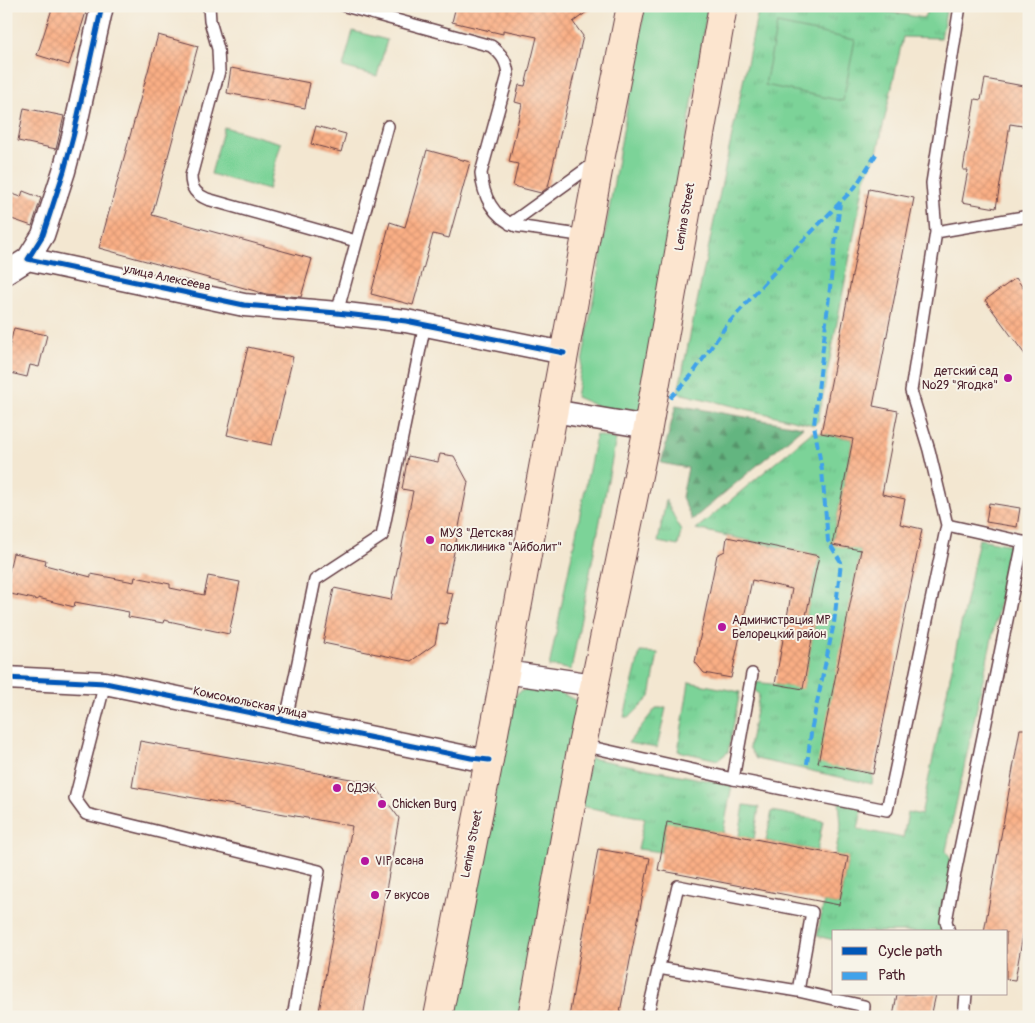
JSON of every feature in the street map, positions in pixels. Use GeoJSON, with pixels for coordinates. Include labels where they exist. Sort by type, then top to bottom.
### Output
{"type":"FeatureCollection","features":[{"type":"Feature","properties":{"kind":"main road","name":"Lenina Street"},"geometry":{"type":"LineString","coordinates":[[438,1017],[489,760],[600,160],[631,6]]}},
{"type":"Feature","properties":{"kind":"main road","name":"Lenina Street"},"geometry":{"type":"LineString","coordinates":[[532,1017],[582,745],[648,427],[723,6]]}},
{"type":"Feature","properties":{"kind":"street"},"geometry":{"type":"LineString","coordinates":[[6,273],[28,259],[43,234],[66,162],[102,6]]}},
{"type":"Feature","properties":{"kind":"street","name":"улица Алексеева"},"geometry":{"type":"LineString","coordinates":[[28,259],[244,305],[337,312],[425,324],[564,353]]}},
{"type":"Feature","properties":{"kind":"street"},"geometry":{"type":"LineString","coordinates":[[553,411],[648,427]]}},
{"type":"Feature","properties":{"kind":"street"},"geometry":{"type":"LineString","coordinates":[[505,672],[594,685]]}},
{"type":"Feature","properties":{"kind":"street","name":"Комсомольская улица"},"geometry":{"type":"LineString","coordinates":[[6,678],[105,683],[471,758],[489,760]]}},
{"type":"Feature","properties":{"kind":"lane"},"geometry":{"type":"LineString","coordinates":[[209,6],[210,21],[218,49],[219,71],[191,176],[191,184],[194,191],[199,196],[207,199],[356,241]]}},
{"type":"Feature","properties":{"kind":"lane"},"geometry":{"type":"LineString","coordinates":[[345,6],[491,46],[499,51],[505,59],[508,75],[481,173],[482,186],[487,200],[494,211],[510,224],[586,236]]}},
{"type":"Feature","properties":{"kind":"lane"},"geometry":{"type":"LineString","coordinates":[[582,745],[733,779],[887,810],[947,525],[929,450],[912,391],[936,232],[932,183],[960,6]]}},
{"type":"Feature","properties":{"kind":"lane"},"geometry":{"type":"LineString","coordinates":[[337,312],[388,126]]}},
{"type":"Feature","properties":{"kind":"lane"},"geometry":{"type":"LineString","coordinates":[[510,224],[600,160]]}},
{"type":"Feature","properties":{"kind":"lane"},"geometry":{"type":"LineString","coordinates":[[936,232],[1029,216]]}},
{"type":"Feature","properties":{"kind":"lane"},"geometry":{"type":"LineString","coordinates":[[286,720],[315,580],[382,536],[425,324]]}},
{"type":"Feature","properties":{"kind":"lane"},"geometry":{"type":"LineString","coordinates":[[947,525],[1026,542],[946,920],[948,930]]}},
{"type":"Feature","properties":{"kind":"lane"},"geometry":{"type":"LineString","coordinates":[[733,779],[752,674]]}},
{"type":"Feature","properties":{"kind":"lane"},"geometry":{"type":"LineString","coordinates":[[105,683],[75,799],[86,814],[319,871],[293,1017]]}},
{"type":"Feature","properties":{"kind":"lane"},"geometry":{"type":"LineString","coordinates":[[647,1017],[678,886],[812,912],[798,991]]}},
{"type":"Feature","properties":{"kind":"lane"},"geometry":{"type":"LineString","coordinates":[[658,968],[798,991],[864,1006],[863,1017]]}},
{"type":"Feature","properties":{"kind":"lane"},"geometry":{"type":"LineString","coordinates":[[964,1017],[966,996]]}},
{"type":"Feature","properties":{"kind":"green space"},"geometry":{"type":"Polygon","coordinates":[[[645,6],[708,6],[641,412],[613,413],[576,397],[645,6]]]}},
{"type":"Feature","properties":{"kind":"green space"},"geometry":{"type":"Polygon","coordinates":[[[759,6],[857,6],[923,18],[931,6],[947,6],[941,38],[903,37],[877,153],[865,178],[818,421],[814,425],[678,393],[759,6]]]}},
{"type":"Feature","properties":{"kind":"green space"},"geometry":{"type":"Polygon","coordinates":[[[777,24],[855,40],[843,101],[765,85],[777,24]]]}},
{"type":"Feature","properties":{"kind":"green space"},"geometry":{"type":"Polygon","coordinates":[[[353,31],[387,40],[377,76],[343,67],[353,31]]]}},
{"type":"Feature","properties":{"kind":"green space"},"geometry":{"type":"Polygon","coordinates":[[[224,127],[281,143],[268,190],[211,174],[224,127]]]}},
{"type":"Feature","properties":{"kind":"green space"},"geometry":{"type":"Polygon","coordinates":[[[676,405],[803,427],[692,520],[682,497],[688,468],[661,463],[676,405]]]}},
{"type":"Feature","properties":{"kind":"green space"},"geometry":{"type":"Polygon","coordinates":[[[812,432],[853,439],[832,544],[861,550],[819,762],[873,774],[872,784],[756,759],[749,747],[759,695],[747,681],[803,688],[815,622],[805,620],[819,556],[696,529],[812,432]]]}},
{"type":"Feature","properties":{"kind":"green space"},"geometry":{"type":"Polygon","coordinates":[[[596,435],[616,439],[571,670],[553,666],[549,667],[596,435]]]}},
{"type":"Feature","properties":{"kind":"green space"},"geometry":{"type":"Polygon","coordinates":[[[666,500],[681,531],[678,546],[658,542],[666,500]]]}},
{"type":"Feature","properties":{"kind":"green space"},"geometry":{"type":"Polygon","coordinates":[[[979,539],[1012,545],[946,851],[956,868],[946,930],[832,930],[832,940],[817,936],[824,902],[839,905],[848,858],[835,855],[841,825],[839,800],[862,810],[858,829],[903,838],[908,812],[921,815],[979,539]]]}},
{"type":"Feature","properties":{"kind":"green space"},"geometry":{"type":"Polygon","coordinates":[[[640,652],[658,653],[650,697],[630,717],[624,717],[640,652]]]}},
{"type":"Feature","properties":{"kind":"green space"},"geometry":{"type":"Polygon","coordinates":[[[689,682],[740,692],[728,752],[718,760],[678,751],[689,682]]]}},
{"type":"Feature","properties":{"kind":"green space"},"geometry":{"type":"Polygon","coordinates":[[[530,686],[555,690],[581,703],[520,1017],[452,1017],[514,696],[530,686]]]}},
{"type":"Feature","properties":{"kind":"green space"},"geometry":{"type":"Polygon","coordinates":[[[656,708],[666,708],[657,748],[628,743],[656,708]]]}},
{"type":"Feature","properties":{"kind":"green space"},"geometry":{"type":"Polygon","coordinates":[[[590,758],[732,785],[723,833],[667,823],[661,852],[638,849],[645,818],[580,806],[590,758]]]}},
{"type":"Feature","properties":{"kind":"green space"},"geometry":{"type":"Polygon","coordinates":[[[744,805],[759,807],[754,839],[739,836],[744,805]]]}},
{"type":"Feature","properties":{"kind":"green space"},"geometry":{"type":"Polygon","coordinates":[[[772,811],[823,821],[817,851],[766,841],[772,811]]]}},
{"type":"Feature","properties":{"kind":"building"},"geometry":{"type":"Polygon","coordinates":[[[53,6],[88,6],[69,65],[37,55],[53,6]]]}},
{"type":"Feature","properties":{"kind":"building"},"geometry":{"type":"Polygon","coordinates":[[[456,6],[595,6],[573,22],[583,36],[548,187],[541,193],[513,186],[518,164],[509,162],[522,104],[515,102],[519,85],[525,86],[537,37],[503,30],[503,34],[452,22],[456,6]]]}},
{"type":"Feature","properties":{"kind":"building"},"geometry":{"type":"Polygon","coordinates":[[[158,35],[198,46],[152,215],[312,259],[301,297],[266,294],[99,248],[158,35]]]}},
{"type":"Feature","properties":{"kind":"building"},"geometry":{"type":"Polygon","coordinates":[[[231,68],[310,83],[305,108],[227,93],[231,68]]]}},
{"type":"Feature","properties":{"kind":"building"},"geometry":{"type":"Polygon","coordinates":[[[985,79],[1029,87],[1029,127],[1010,124],[996,208],[962,202],[968,170],[963,170],[975,99],[981,100],[985,79]]]}},
{"type":"Feature","properties":{"kind":"building"},"geometry":{"type":"Polygon","coordinates":[[[24,108],[64,116],[56,149],[18,141],[24,108]]]}},
{"type":"Feature","properties":{"kind":"building"},"geometry":{"type":"Polygon","coordinates":[[[316,126],[346,134],[341,152],[311,144],[316,126]]]}},
{"type":"Feature","properties":{"kind":"building"},"geometry":{"type":"Polygon","coordinates":[[[427,150],[470,162],[449,238],[433,234],[413,305],[371,294],[390,222],[405,227],[427,150]]]}},
{"type":"Feature","properties":{"kind":"building"},"geometry":{"type":"Polygon","coordinates":[[[869,189],[914,198],[873,406],[898,411],[882,494],[905,499],[900,524],[922,529],[873,774],[818,763],[861,550],[832,545],[853,439],[821,433],[869,189]]]}},
{"type":"Feature","properties":{"kind":"building"},"geometry":{"type":"Polygon","coordinates":[[[23,191],[41,198],[32,226],[6,217],[6,203],[10,193],[21,197],[23,191]]]}},
{"type":"Feature","properties":{"kind":"building"},"geometry":{"type":"Polygon","coordinates":[[[1016,278],[1029,296],[1029,360],[985,300],[1016,278]]]}},
{"type":"Feature","properties":{"kind":"building"},"geometry":{"type":"Polygon","coordinates":[[[14,328],[47,335],[39,367],[30,365],[27,377],[6,372],[6,359],[14,328]]]}},
{"type":"Feature","properties":{"kind":"building"},"geometry":{"type":"Polygon","coordinates":[[[248,347],[293,357],[272,445],[227,435],[248,347]]]}},
{"type":"Feature","properties":{"kind":"building","name":"МУЗ \"Детская поликлиника \"Айболит\""},"geometry":{"type":"Polygon","coordinates":[[[440,454],[454,456],[468,482],[446,592],[453,593],[446,624],[439,623],[435,644],[411,661],[323,643],[334,588],[391,600],[413,491],[402,489],[408,456],[438,462],[440,454]]]}},
{"type":"Feature","properties":{"kind":"building"},"geometry":{"type":"Polygon","coordinates":[[[989,503],[1020,508],[1017,527],[986,522],[989,503]]]}},
{"type":"Feature","properties":{"kind":"building","name":"Администрация МР Белорецкий район"},"geometry":{"type":"Polygon","coordinates":[[[727,537],[819,556],[805,620],[815,622],[803,689],[775,684],[792,589],[752,580],[731,678],[704,673],[695,662],[717,555],[725,551],[727,537]]]}},
{"type":"Feature","properties":{"kind":"building"},"geometry":{"type":"Polygon","coordinates":[[[13,553],[46,560],[45,565],[91,577],[91,574],[134,582],[135,577],[170,584],[170,588],[204,595],[208,576],[240,582],[229,634],[164,620],[163,623],[128,617],[129,612],[75,602],[74,607],[38,598],[38,600],[6,593],[6,584],[13,553]]]}},
{"type":"Feature","properties":{"kind":"building"},"geometry":{"type":"Polygon","coordinates":[[[1020,729],[1029,729],[1029,901],[1015,980],[1008,979],[1008,930],[984,930],[1020,729]]]}},
{"type":"Feature","properties":{"kind":"building"},"geometry":{"type":"Polygon","coordinates":[[[140,741],[373,783],[399,818],[363,1017],[318,1017],[352,826],[132,787],[140,741]]]}},
{"type":"Feature","properties":{"kind":"building"},"geometry":{"type":"Polygon","coordinates":[[[667,822],[848,857],[839,905],[658,870],[667,822]]]}},
{"type":"Feature","properties":{"kind":"building"},"geometry":{"type":"Polygon","coordinates":[[[598,849],[650,858],[619,1017],[569,1017],[598,849]]]}},
{"type":"Feature","properties":{"kind":"building"},"geometry":{"type":"Polygon","coordinates":[[[897,996],[936,996],[931,1017],[893,1017],[897,996]]]}},
{"type":"Feature","properties":{"kind":"marked path"},"geometry":{"type":"LineString","coordinates":[[670,398],[691,376],[726,326],[795,249],[855,187],[877,153]]}},
{"type":"Feature","properties":{"kind":"marked path"},"geometry":{"type":"LineString","coordinates":[[807,764],[812,726],[834,623],[841,562],[828,541],[822,470],[814,425],[840,202]]}},
{"type":"Feature","properties":{"kind":"cycle path"},"geometry":{"type":"LineString","coordinates":[[102,6],[64,171],[43,235],[28,259],[244,305],[406,321],[564,353]]}},
{"type":"Feature","properties":{"kind":"cycle path"},"geometry":{"type":"LineString","coordinates":[[6,678],[105,683],[471,758],[489,760]]}},
{"type":"Feature","properties":{"kind":"place","name":"детский сад №29 \"Ягодка\""},"geometry":{"type":"Point","coordinates":[1008,378]}},
{"type":"Feature","properties":{"kind":"place","name":"МУЗ \"Детская поликлиника \"Айболит\""},"geometry":{"type":"Point","coordinates":[430,540]}},
{"type":"Feature","properties":{"kind":"place","name":"Администрация МР Белорецкий район"},"geometry":{"type":"Point","coordinates":[722,627]}},
{"type":"Feature","properties":{"kind":"place","name":"СДЭК"},"geometry":{"type":"Point","coordinates":[337,788]}},
{"type":"Feature","properties":{"kind":"place","name":"Chicken Burg"},"geometry":{"type":"Point","coordinates":[382,804]}},
{"type":"Feature","properties":{"kind":"place","name":"VIP асана"},"geometry":{"type":"Point","coordinates":[365,861]}},
{"type":"Feature","properties":{"kind":"place","name":"7 вкусов"},"geometry":{"type":"Point","coordinates":[375,895]}}]}
